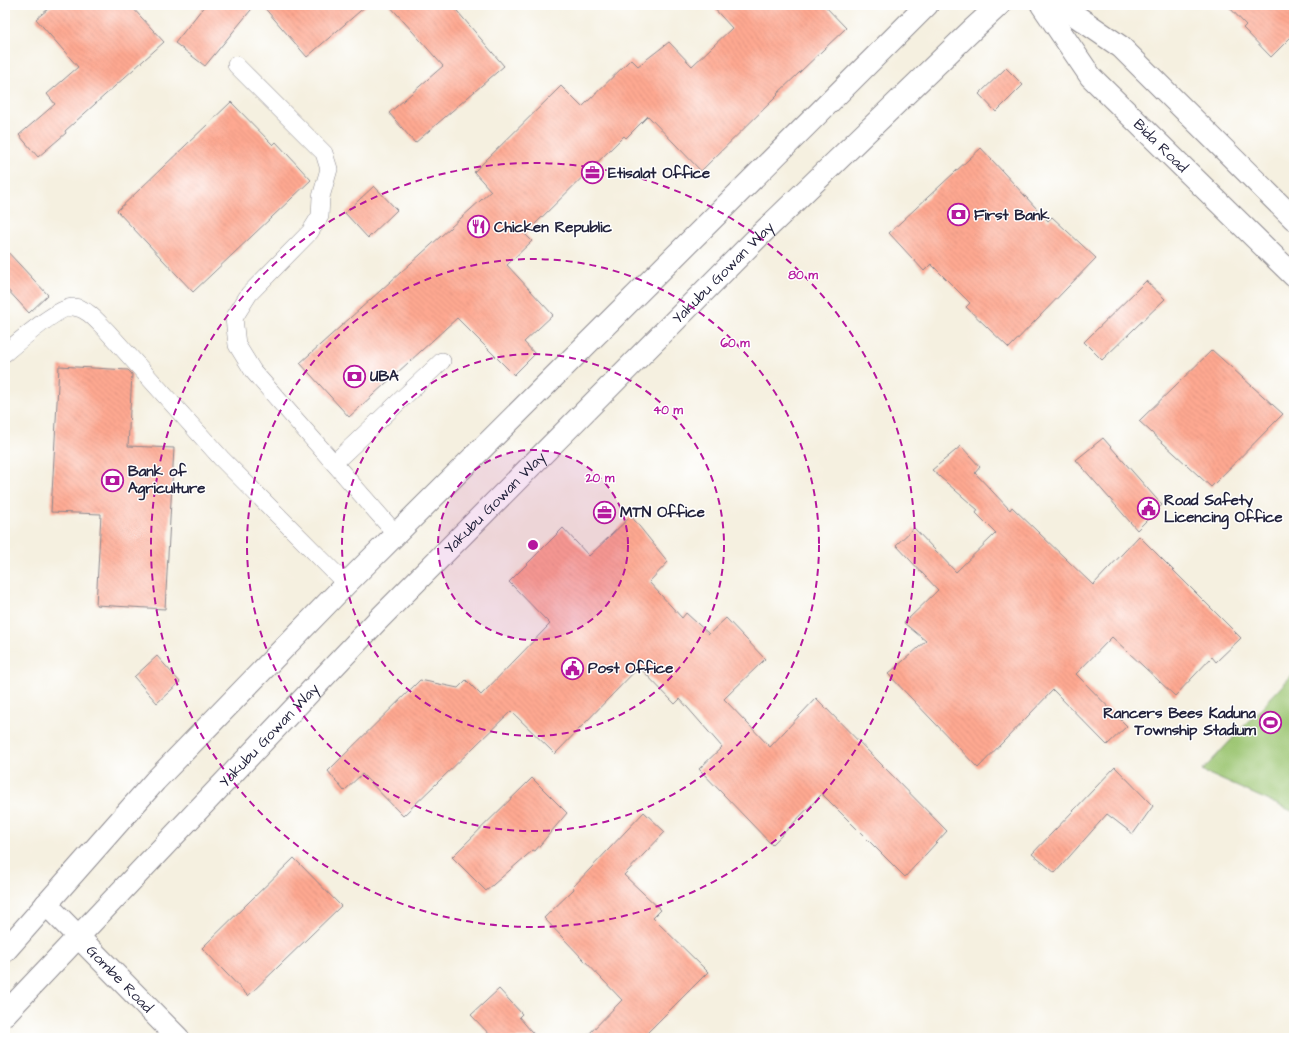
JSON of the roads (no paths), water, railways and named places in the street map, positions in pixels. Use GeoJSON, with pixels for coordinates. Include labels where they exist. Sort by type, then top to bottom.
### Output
{"type":"FeatureCollection","features":[{"type":"Feature","properties":{"kind":"street"},"geometry":{"type":"LineString","coordinates":[[5,951],[155,780],[346,584],[927,5]]}},
{"type":"Feature","properties":{"kind":"street","name":"Yakubu Gowan Way"},"geometry":{"type":"LineString","coordinates":[[5,1014],[383,616],[760,235],[999,5]]}},
{"type":"Feature","properties":{"kind":"street","name":"Bida Road"},"geometry":{"type":"LineString","coordinates":[[1042,5],[1091,77],[1294,276]]}},
{"type":"Feature","properties":{"kind":"street"},"geometry":{"type":"LineString","coordinates":[[1060,5],[1122,47],[1294,219]]}},
{"type":"Feature","properties":{"kind":"street","name":"Gombe Road"},"geometry":{"type":"LineString","coordinates":[[46,904],[178,1038]]}},
{"type":"Feature","properties":{"kind":"lane"},"geometry":{"type":"LineString","coordinates":[[236,65],[324,153],[329,170],[321,197],[320,216],[310,232],[249,294],[234,318],[237,345],[253,371],[396,534]]}},
{"type":"Feature","properties":{"kind":"lane"},"geometry":{"type":"LineString","coordinates":[[5,353],[58,311],[72,306],[88,311],[221,458],[346,584]]}},
{"type":"Feature","properties":{"kind":"lane"},"geometry":{"type":"LineString","coordinates":[[334,463],[442,362]]}},
{"type":"Feature","properties":{"kind":"place","name":"Etisalat Office"},"geometry":{"type":"Point","coordinates":[592,173]}},
{"type":"Feature","properties":{"kind":"place","name":"First Bank"},"geometry":{"type":"Point","coordinates":[958,215]}},
{"type":"Feature","properties":{"kind":"place","name":"Chicken Republic"},"geometry":{"type":"Point","coordinates":[479,227]}},
{"type":"Feature","properties":{"kind":"place","name":"UBA"},"geometry":{"type":"Point","coordinates":[354,376]}},
{"type":"Feature","properties":{"kind":"place","name":"Bank of Agriculture"},"geometry":{"type":"Point","coordinates":[112,480]}},
{"type":"Feature","properties":{"kind":"place","name":"Road Safety Licencing Office"},"geometry":{"type":"Point","coordinates":[1148,509]}},
{"type":"Feature","properties":{"kind":"place","name":"MTN Office"},"geometry":{"type":"Point","coordinates":[605,512]}},
{"type":"Feature","properties":{"kind":"place","name":"Post Office"},"geometry":{"type":"Point","coordinates":[573,668]}},
{"type":"Feature","properties":{"kind":"place","name":"Rancers Bees Kaduna Township Stadium"},"geometry":{"type":"Point","coordinates":[1271,722]}}]}
